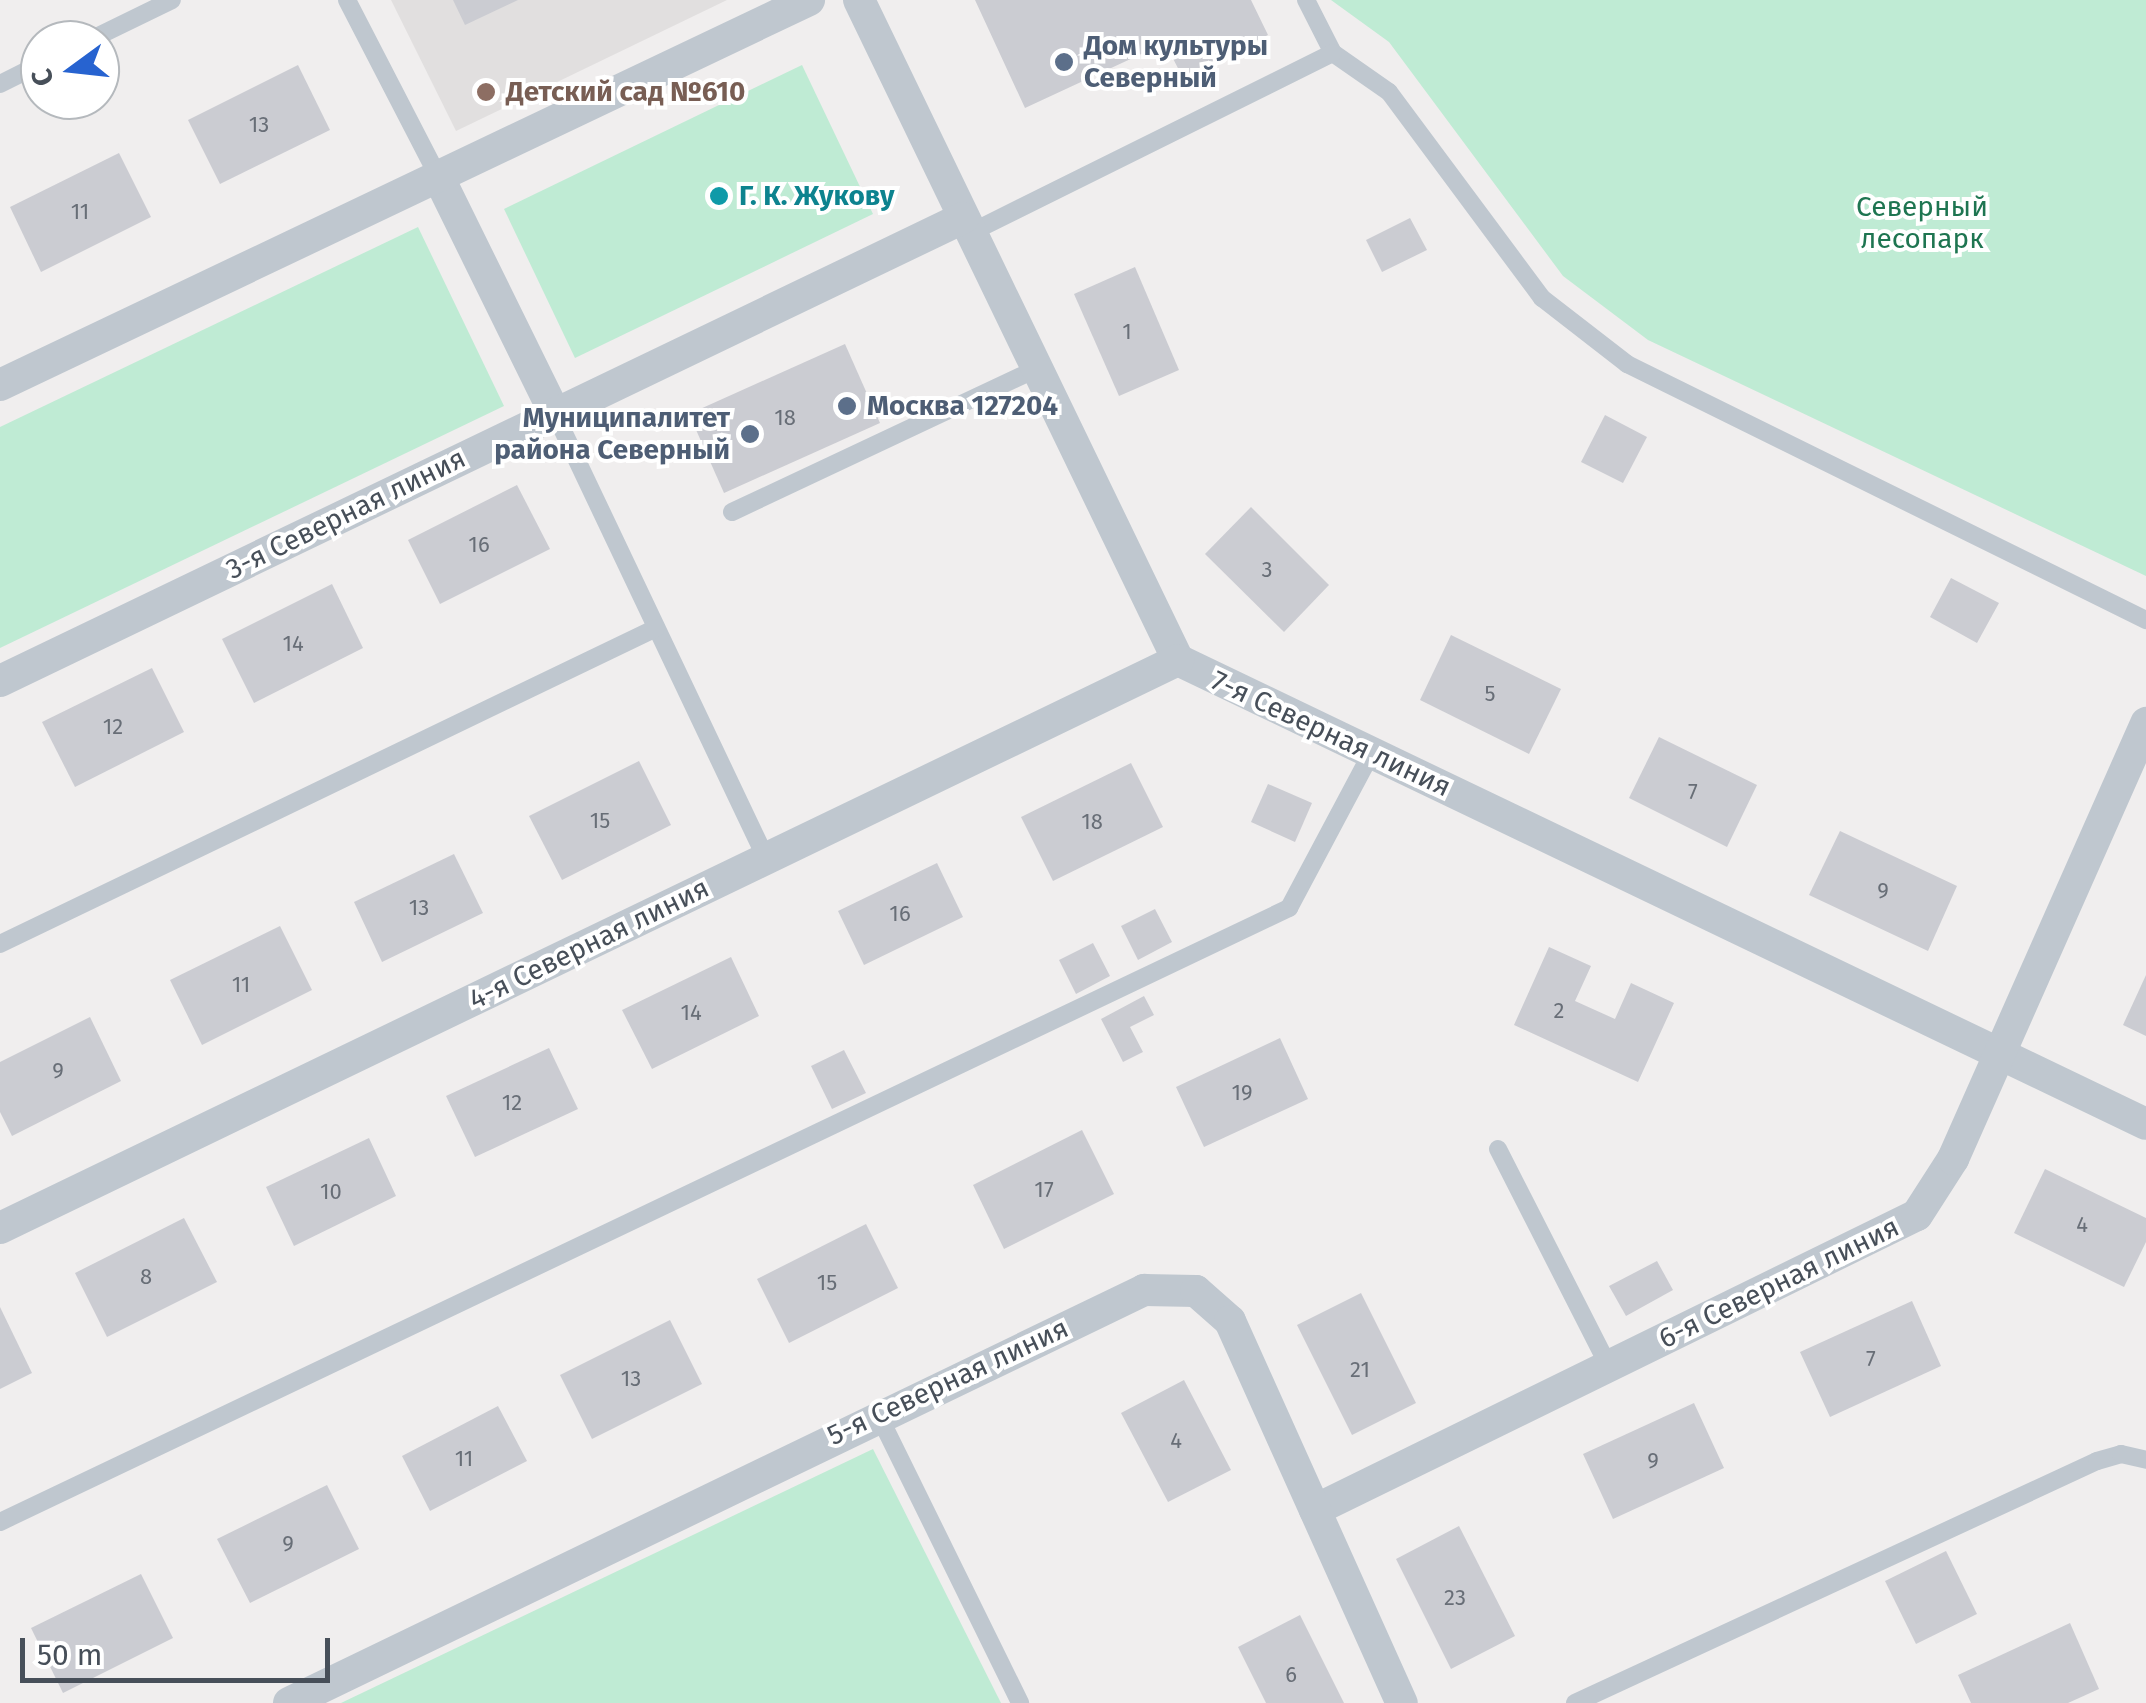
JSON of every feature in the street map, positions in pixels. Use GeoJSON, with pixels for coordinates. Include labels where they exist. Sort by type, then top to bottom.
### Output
{"type":"FeatureCollection","features":[{"type":"Feature","properties":{"kind":"street"},"geometry":{"type":"LineString","coordinates":[[0,386],[808,0]]}},
{"type":"Feature","properties":{"kind":"street","name":"7-я Северная линия"},"geometry":{"type":"LineString","coordinates":[[860,0],[1032,371],[1178,660],[2146,1124]]}},
{"type":"Feature","properties":{"kind":"street"},"geometry":{"type":"LineString","coordinates":[[440,178],[555,414]]}},
{"type":"Feature","properties":{"kind":"street","name":"3-я Северная линия"},"geometry":{"type":"LineString","coordinates":[[0,681],[555,414],[966,226]]}},
{"type":"Feature","properties":{"kind":"street","name":"4-я Северная линия"},"geometry":{"type":"LineString","coordinates":[[0,1228],[1178,660]]}},
{"type":"Feature","properties":{"kind":"street","name":"6-я Северная линия"},"geometry":{"type":"LineString","coordinates":[[1315,1510],[1917,1215],[1953,1158],[2146,723]]}},
{"type":"Feature","properties":{"kind":"street","name":"5-я Северная линия"},"geometry":{"type":"LineString","coordinates":[[289,1703],[878,1413],[1144,1290],[1196,1290],[1230,1320],[1402,1703]]}},
{"type":"Feature","properties":{"kind":"lane"},"geometry":{"type":"LineString","coordinates":[[120,25],[172,0]]}},
{"type":"Feature","properties":{"kind":"lane"},"geometry":{"type":"LineString","coordinates":[[347,0],[440,178]]}},
{"type":"Feature","properties":{"kind":"lane"},"geometry":{"type":"LineString","coordinates":[[1306,0],[1333,53],[1390,92],[1542,298],[1627,364],[2146,620]]}},
{"type":"Feature","properties":{"kind":"lane"},"geometry":{"type":"LineString","coordinates":[[966,226],[1333,53]]}},
{"type":"Feature","properties":{"kind":"lane"},"geometry":{"type":"LineString","coordinates":[[732,512],[1032,371]]}},
{"type":"Feature","properties":{"kind":"lane"},"geometry":{"type":"LineString","coordinates":[[555,414],[766,859]]}},
{"type":"Feature","properties":{"kind":"lane"},"geometry":{"type":"LineString","coordinates":[[0,944],[656,628]]}},
{"type":"Feature","properties":{"kind":"lane"},"geometry":{"type":"LineString","coordinates":[[0,1522],[1288,908],[1372,752]]}},
{"type":"Feature","properties":{"kind":"lane"},"geometry":{"type":"LineString","coordinates":[[1498,1149],[1609,1366]]}},
{"type":"Feature","properties":{"kind":"lane"},"geometry":{"type":"LineString","coordinates":[[878,1413],[1020,1703]]}},
{"type":"Feature","properties":{"kind":"lane"},"geometry":{"type":"LineString","coordinates":[[1575,1703],[2097,1461],[2121,1454],[2146,1460]]}},
{"type":"Feature","properties":{"kind":"shaded area","name":"Детский сад №610"},"geometry":{"type":"Polygon","coordinates":[[[391,0],[727,0],[456,131],[391,0]]]}},
{"type":"Feature","properties":{"kind":"green space","name":"Северный лесопарк"},"geometry":{"type":"Polygon","coordinates":[[[1331,0],[2146,0],[2146,576],[1648,340],[1563,276],[1389,42],[1331,0]]]}},
{"type":"Feature","properties":{"kind":"green space"},"geometry":{"type":"Polygon","coordinates":[[[802,65],[873,214],[575,358],[504,209],[802,65]]]}},
{"type":"Feature","properties":{"kind":"green space"},"geometry":{"type":"Polygon","coordinates":[[[418,227],[504,406],[0,648],[0,427],[418,227]]]}},
{"type":"Feature","properties":{"kind":"green space"},"geometry":{"type":"Polygon","coordinates":[[[873,1449],[1001,1703],[341,1703],[873,1449]]]}},
{"type":"Feature","properties":{"kind":"building"},"geometry":{"type":"Polygon","coordinates":[[[453,0],[518,0],[465,25],[453,0]]]}},
{"type":"Feature","properties":{"kind":"building","name":"Дом культуры Северный"},"geometry":{"type":"Polygon","coordinates":[[[975,0],[1251,0],[1268,35],[1182,76],[1165,43],[1025,108],[975,0]]]}},
{"type":"Feature","properties":{"kind":"building"},"geometry":{"type":"Polygon","coordinates":[[[298,65],[330,130],[220,184],[188,120],[298,65]]]}},
{"type":"Feature","properties":{"kind":"building"},"geometry":{"type":"Polygon","coordinates":[[[119,153],[151,217],[41,272],[10,207],[119,153]]]}},
{"type":"Feature","properties":{"kind":"building"},"geometry":{"type":"Polygon","coordinates":[[[1410,218],[1427,250],[1382,272],[1366,240],[1410,218]]]}},
{"type":"Feature","properties":{"kind":"building"},"geometry":{"type":"Polygon","coordinates":[[[1135,267],[1179,370],[1119,396],[1074,294],[1135,267]]]}},
{"type":"Feature","properties":{"kind":"building"},"geometry":{"type":"Polygon","coordinates":[[[845,344],[880,423],[724,493],[689,414],[845,344]]]}},
{"type":"Feature","properties":{"kind":"building"},"geometry":{"type":"Polygon","coordinates":[[[1605,415],[1647,437],[1623,483],[1581,462],[1605,415]]]}},
{"type":"Feature","properties":{"kind":"building"},"geometry":{"type":"Polygon","coordinates":[[[517,485],[550,549],[440,604],[408,540],[517,485]]]}},
{"type":"Feature","properties":{"kind":"building"},"geometry":{"type":"Polygon","coordinates":[[[1251,507],[1329,585],[1284,632],[1205,554],[1251,507]]]}},
{"type":"Feature","properties":{"kind":"building"},"geometry":{"type":"Polygon","coordinates":[[[1951,578],[1999,603],[1977,643],[1930,617],[1951,578]]]}},
{"type":"Feature","properties":{"kind":"building"},"geometry":{"type":"Polygon","coordinates":[[[332,584],[363,648],[254,703],[222,639],[332,584]]]}},
{"type":"Feature","properties":{"kind":"building"},"geometry":{"type":"Polygon","coordinates":[[[1451,635],[1561,689],[1529,754],[1420,700],[1451,635]]]}},
{"type":"Feature","properties":{"kind":"building"},"geometry":{"type":"Polygon","coordinates":[[[152,668],[184,732],[75,787],[42,722],[152,668]]]}},
{"type":"Feature","properties":{"kind":"building"},"geometry":{"type":"Polygon","coordinates":[[[1659,737],[1757,785],[1727,847],[1629,798],[1659,737]]]}},
{"type":"Feature","properties":{"kind":"building"},"geometry":{"type":"Polygon","coordinates":[[[639,761],[671,825],[562,880],[529,816],[639,761]]]}},
{"type":"Feature","properties":{"kind":"building"},"geometry":{"type":"Polygon","coordinates":[[[1131,763],[1163,827],[1053,881],[1021,817],[1131,763]]]}},
{"type":"Feature","properties":{"kind":"building"},"geometry":{"type":"Polygon","coordinates":[[[1268,784],[1312,803],[1295,842],[1251,822],[1268,784]]]}},
{"type":"Feature","properties":{"kind":"building"},"geometry":{"type":"Polygon","coordinates":[[[1840,831],[1957,886],[1928,951],[1809,895],[1840,831]]]}},
{"type":"Feature","properties":{"kind":"building"},"geometry":{"type":"Polygon","coordinates":[[[454,854],[483,913],[382,962],[354,902],[454,854]]]}},
{"type":"Feature","properties":{"kind":"building"},"geometry":{"type":"Polygon","coordinates":[[[937,863],[963,917],[864,965],[838,911],[937,863]]]}},
{"type":"Feature","properties":{"kind":"building"},"geometry":{"type":"Polygon","coordinates":[[[1155,909],[1172,942],[1138,960],[1121,926],[1155,909]]]}},
{"type":"Feature","properties":{"kind":"building"},"geometry":{"type":"Polygon","coordinates":[[[280,926],[312,990],[202,1045],[170,980],[280,926]]]}},
{"type":"Feature","properties":{"kind":"building"},"geometry":{"type":"Polygon","coordinates":[[[1093,943],[1110,976],[1076,994],[1059,960],[1093,943]]]}},
{"type":"Feature","properties":{"kind":"building"},"geometry":{"type":"Polygon","coordinates":[[[1549,947],[1591,966],[1575,1001],[1615,1019],[1631,983],[1674,1003],[1638,1082],[1514,1025],[1549,947]]]}},
{"type":"Feature","properties":{"kind":"building"},"geometry":{"type":"Polygon","coordinates":[[[731,957],[759,1016],[652,1069],[622,1010],[731,957]]]}},
{"type":"Feature","properties":{"kind":"building"},"geometry":{"type":"Polygon","coordinates":[[[2146,975],[2146,1036],[2123,1025],[2146,975]]]}},
{"type":"Feature","properties":{"kind":"building"},"geometry":{"type":"Polygon","coordinates":[[[1144,996],[1154,1015],[1130,1027],[1143,1052],[1123,1062],[1101,1019],[1144,996]]]}},
{"type":"Feature","properties":{"kind":"building"},"geometry":{"type":"Polygon","coordinates":[[[90,1017],[121,1081],[12,1136],[0,1112],[0,1062],[90,1017]]]}},
{"type":"Feature","properties":{"kind":"building"},"geometry":{"type":"Polygon","coordinates":[[[1280,1038],[1308,1099],[1204,1147],[1176,1087],[1280,1038]]]}},
{"type":"Feature","properties":{"kind":"building"},"geometry":{"type":"Polygon","coordinates":[[[549,1048],[578,1109],[475,1157],[446,1096],[549,1048]]]}},
{"type":"Feature","properties":{"kind":"building"},"geometry":{"type":"Polygon","coordinates":[[[844,1050],[866,1093],[832,1109],[811,1066],[844,1050]]]}},
{"type":"Feature","properties":{"kind":"building"},"geometry":{"type":"Polygon","coordinates":[[[1082,1130],[1114,1194],[1004,1249],[973,1185],[1082,1130]]]}},
{"type":"Feature","properties":{"kind":"building"},"geometry":{"type":"Polygon","coordinates":[[[369,1138],[396,1196],[294,1246],[266,1187],[369,1138]]]}},
{"type":"Feature","properties":{"kind":"building"},"geometry":{"type":"Polygon","coordinates":[[[2045,1169],[2146,1218],[2146,1242],[2124,1287],[2014,1233],[2045,1169]]]}},
{"type":"Feature","properties":{"kind":"building"},"geometry":{"type":"Polygon","coordinates":[[[184,1218],[217,1282],[107,1337],[75,1273],[184,1218]]]}},
{"type":"Feature","properties":{"kind":"building"},"geometry":{"type":"Polygon","coordinates":[[[866,1224],[898,1288],[789,1343],[757,1279],[866,1224]]]}},
{"type":"Feature","properties":{"kind":"building"},"geometry":{"type":"Polygon","coordinates":[[[1657,1261],[1673,1290],[1626,1316],[1609,1286],[1657,1261]]]}},
{"type":"Feature","properties":{"kind":"building"},"geometry":{"type":"Polygon","coordinates":[[[1361,1293],[1416,1403],[1352,1435],[1297,1325],[1361,1293]]]}},
{"type":"Feature","properties":{"kind":"building"},"geometry":{"type":"Polygon","coordinates":[[[1912,1301],[1941,1366],[1830,1417],[1800,1352],[1912,1301]]]}},
{"type":"Feature","properties":{"kind":"building"},"geometry":{"type":"Polygon","coordinates":[[[0,1307],[32,1373],[0,1389],[0,1307]]]}},
{"type":"Feature","properties":{"kind":"building"},"geometry":{"type":"Polygon","coordinates":[[[670,1320],[702,1384],[592,1439],[560,1375],[670,1320]]]}},
{"type":"Feature","properties":{"kind":"building"},"geometry":{"type":"Polygon","coordinates":[[[1184,1380],[1231,1470],[1168,1502],[1121,1413],[1184,1380]]]}},
{"type":"Feature","properties":{"kind":"building"},"geometry":{"type":"Polygon","coordinates":[[[1694,1403],[1724,1468],[1613,1519],[1583,1454],[1694,1403]]]}},
{"type":"Feature","properties":{"kind":"building"},"geometry":{"type":"Polygon","coordinates":[[[498,1406],[527,1461],[430,1511],[402,1456],[498,1406]]]}},
{"type":"Feature","properties":{"kind":"building"},"geometry":{"type":"Polygon","coordinates":[[[327,1485],[359,1549],[250,1603],[217,1539],[327,1485]]]}},
{"type":"Feature","properties":{"kind":"building"},"geometry":{"type":"Polygon","coordinates":[[[1459,1526],[1515,1636],[1451,1669],[1396,1559],[1459,1526]]]}},
{"type":"Feature","properties":{"kind":"building"},"geometry":{"type":"Polygon","coordinates":[[[1946,1551],[1977,1614],[1916,1644],[1885,1581],[1946,1551]]]}},
{"type":"Feature","properties":{"kind":"building"},"geometry":{"type":"Polygon","coordinates":[[[141,1574],[173,1638],[63,1693],[31,1628],[141,1574]]]}},
{"type":"Feature","properties":{"kind":"building"},"geometry":{"type":"Polygon","coordinates":[[[1300,1615],[1344,1703],[1266,1703],[1238,1647],[1300,1615]]]}},
{"type":"Feature","properties":{"kind":"building"},"geometry":{"type":"Polygon","coordinates":[[[2070,1623],[2099,1689],[2068,1703],[1971,1703],[1958,1675],[2070,1623]]]}},
{"type":"Feature","properties":{"kind":"place","name":"Дом культуры Северный"},"geometry":{"type":"Point","coordinates":[1064,62]}},
{"type":"Feature","properties":{"kind":"place","name":"Детский сад №610"},"geometry":{"type":"Point","coordinates":[486,92]}},
{"type":"Feature","properties":{"kind":"place","name":"Г. К. Жукову"},"geometry":{"type":"Point","coordinates":[719,196]}},
{"type":"Feature","properties":{"kind":"place","name":"Москва 127204"},"geometry":{"type":"Point","coordinates":[847,406]}},
{"type":"Feature","properties":{"kind":"place","name":"Муниципалитет района Северный"},"geometry":{"type":"Point","coordinates":[750,434]}}]}
